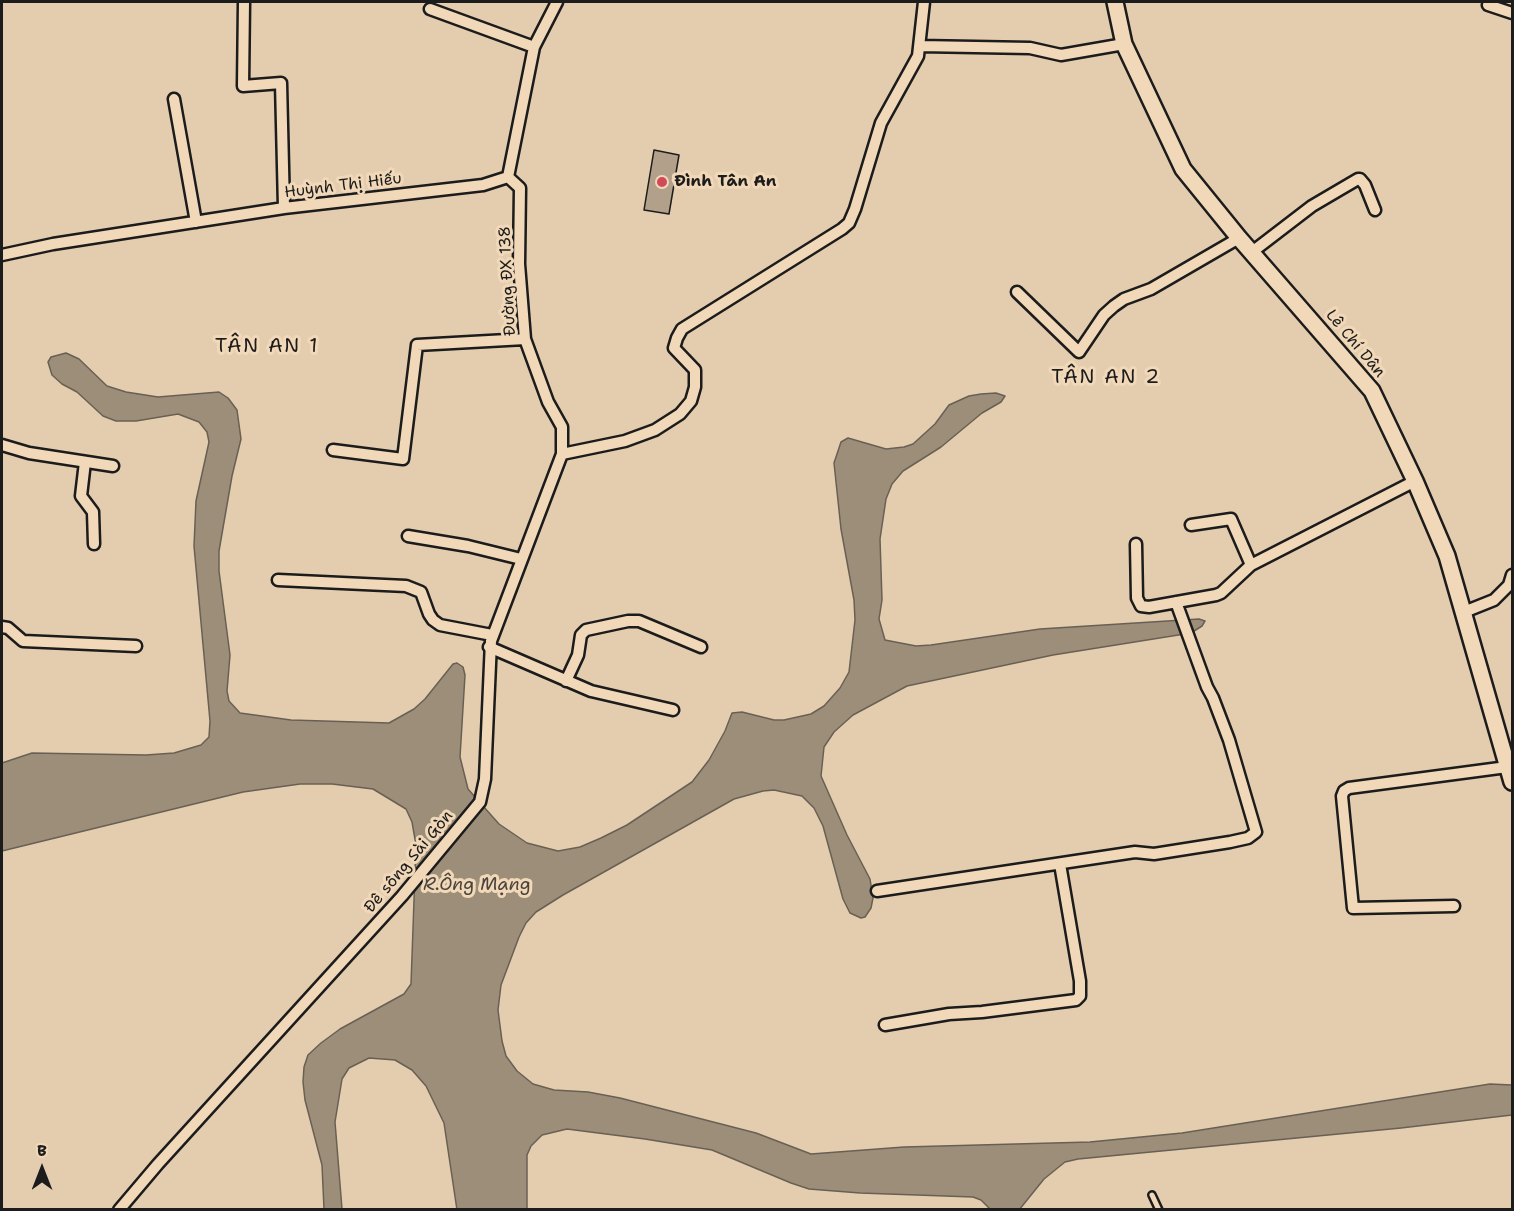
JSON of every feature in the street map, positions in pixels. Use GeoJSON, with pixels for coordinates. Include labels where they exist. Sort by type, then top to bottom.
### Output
{"type":"FeatureCollection","features":[{"type":"Feature","properties":{"kind":"street"},"geometry":{"type":"LineString","coordinates":[[244,2],[243,86],[281,83],[284,208]]}},
{"type":"Feature","properties":{"kind":"street"},"geometry":{"type":"LineString","coordinates":[[508,177],[534,46],[557,2]]}},
{"type":"Feature","properties":{"kind":"street"},"geometry":{"type":"LineString","coordinates":[[562,454],[625,441],[656,430],[680,414],[691,401],[695,387],[695,370],[674,348],[682,329],[849,223],[880,123],[914,65],[920,46],[924,2]]}},
{"type":"Feature","properties":{"kind":"street","name":"Lê Chí Dân"},"geometry":{"type":"LineString","coordinates":[[1115,2],[1124,44],[1183,169],[1239,238],[1372,391],[1415,481],[1446,556],[1512,782]]}},
{"type":"Feature","properties":{"kind":"street"},"geometry":{"type":"LineString","coordinates":[[1488,5],[1512,13]]}},
{"type":"Feature","properties":{"kind":"street"},"geometry":{"type":"LineString","coordinates":[[430,9],[534,46]]}},
{"type":"Feature","properties":{"kind":"street"},"geometry":{"type":"LineString","coordinates":[[920,46],[1030,48],[1061,56],[1124,44]]}},
{"type":"Feature","properties":{"kind":"street"},"geometry":{"type":"LineString","coordinates":[[174,99],[196,222]]}},
{"type":"Feature","properties":{"kind":"street","name":"Huỳnh Thị Hiếu"},"geometry":{"type":"LineString","coordinates":[[2,255],[53,244],[284,208],[483,185],[508,177]]}},
{"type":"Feature","properties":{"kind":"street","name":"Đường ĐX 138"},"geometry":{"type":"LineString","coordinates":[[508,177],[520,188],[519,264],[525,339],[548,402],[562,427],[562,454]]}},
{"type":"Feature","properties":{"kind":"street"},"geometry":{"type":"LineString","coordinates":[[1252,252],[1312,206],[1358,179],[1365,185],[1375,210]]}},
{"type":"Feature","properties":{"kind":"street"},"geometry":{"type":"LineString","coordinates":[[1017,292],[1079,352],[1104,315],[1114,306],[1151,289],[1239,238]]}},
{"type":"Feature","properties":{"kind":"street"},"geometry":{"type":"LineString","coordinates":[[333,450],[403,459],[417,345],[525,339]]}},
{"type":"Feature","properties":{"kind":"street"},"geometry":{"type":"LineString","coordinates":[[2,445],[29,453],[113,466]]}},
{"type":"Feature","properties":{"kind":"street","name":"Đê sông Sài Gòn"},"geometry":{"type":"LineString","coordinates":[[119,1209],[402,896],[480,802],[485,779],[489,647],[562,454]]}},
{"type":"Feature","properties":{"kind":"street"},"geometry":{"type":"LineString","coordinates":[[85,462],[81,496],[93,512],[94,544]]}},
{"type":"Feature","properties":{"kind":"street"},"geometry":{"type":"LineString","coordinates":[[1136,544],[1137,598],[1141,606],[1149,607],[1221,593],[1251,565],[1415,481]]}},
{"type":"Feature","properties":{"kind":"street"},"geometry":{"type":"LineString","coordinates":[[1191,525],[1231,519],[1251,565]]}},
{"type":"Feature","properties":{"kind":"street"},"geometry":{"type":"LineString","coordinates":[[408,536],[468,546],[521,559]]}},
{"type":"Feature","properties":{"kind":"street"},"geometry":{"type":"LineString","coordinates":[[1464,612],[1494,600],[1509,585],[1512,575]]}},
{"type":"Feature","properties":{"kind":"street"},"geometry":{"type":"LineString","coordinates":[[278,580],[406,586],[421,592],[429,614],[440,625],[492,635]]}},
{"type":"Feature","properties":{"kind":"street"},"geometry":{"type":"LineString","coordinates":[[877,891],[1135,852],[1154,854],[1230,842],[1248,838],[1256,832],[1229,740],[1176,602]]}},
{"type":"Feature","properties":{"kind":"street"},"geometry":{"type":"LineString","coordinates":[[566,681],[577,658],[581,635],[586,630],[634,621],[701,646]]}},
{"type":"Feature","properties":{"kind":"street"},"geometry":{"type":"LineString","coordinates":[[2,627],[8,628],[23,641],[136,646]]}},
{"type":"Feature","properties":{"kind":"street"},"geometry":{"type":"LineString","coordinates":[[489,647],[591,691],[673,710]]}},
{"type":"Feature","properties":{"kind":"street"},"geometry":{"type":"LineString","coordinates":[[1454,906],[1353,908],[1342,796],[1344,790],[1507,767]]}},
{"type":"Feature","properties":{"kind":"street"},"geometry":{"type":"LineString","coordinates":[[885,1025],[958,1013],[1076,1000],[1080,996],[1080,981],[1060,864]]}},
{"type":"Feature","properties":{"kind":"lane"},"geometry":{"type":"LineString","coordinates":[[1152,1195],[1159,1209]]}},
{"type":"Feature","properties":{"kind":"water","name":"R.Ông Mạng"},"geometry":{"type":"Polygon","coordinates":[[[66,353],[79,359],[107,386],[126,392],[158,397],[219,392],[228,398],[237,410],[241,439],[219,551],[219,571],[230,655],[227,691],[229,701],[240,713],[291,720],[389,723],[414,709],[453,664],[457,663],[463,667],[465,675],[460,757],[468,789],[499,824],[527,843],[558,851],[580,847],[627,825],[692,782],[709,760],[732,713],[742,712],[774,720],[811,714],[824,706],[840,688],[849,672],[855,620],[854,600],[841,529],[834,463],[841,442],[848,438],[886,449],[904,447],[913,444],[935,424],[949,405],[969,396],[981,394],[996,393],[1005,396],[1001,402],[982,413],[941,447],[903,471],[892,484],[886,499],[880,539],[882,600],[879,619],[885,640],[916,646],[1040,629],[1199,619],[1205,621],[1202,626],[1191,633],[1053,655],[907,686],[853,715],[834,732],[824,747],[821,776],[847,835],[870,879],[873,898],[871,908],[865,917],[861,918],[850,913],[843,899],[823,826],[814,808],[802,796],[774,790],[734,799],[536,912],[526,923],[519,937],[501,985],[498,1010],[506,1056],[517,1071],[533,1084],[554,1090],[588,1092],[620,1098],[756,1133],[811,1154],[904,1147],[1090,1142],[1182,1133],[1490,1084],[1512,1085],[1512,1115],[1078,1159],[1065,1162],[1044,1179],[1019,1210],[990,1209],[981,1200],[973,1197],[809,1189],[712,1150],[567,1129],[542,1135],[531,1146],[527,1155],[527,1209],[457,1210],[444,1123],[426,1086],[412,1070],[395,1060],[369,1058],[349,1068],[342,1079],[335,1122],[342,1209],[324,1209],[322,1165],[305,1100],[304,1067],[308,1055],[321,1043],[340,1029],[404,994],[411,984],[416,845],[412,822],[406,809],[373,789],[332,784],[300,784],[243,792],[2,851],[2,763],[32,753],[146,755],[174,753],[201,745],[209,737],[210,721],[194,546],[196,501],[209,442],[207,432],[199,422],[178,414],[136,421],[116,421],[103,416],[77,392],[62,384],[52,375],[48,362],[51,357],[66,353]]]}},
{"type":"Feature","properties":{"kind":"building","name":"Đình Tân An"},"geometry":{"type":"Polygon","coordinates":[[[654,150],[679,155],[669,214],[644,210],[654,150]]]}},
{"type":"Feature","properties":{"kind":"place","name":"Đình Tân An"},"geometry":{"type":"Point","coordinates":[662,182]}},
{"type":"Feature","properties":{"kind":"district","name":"TÂN AN 1"},"geometry":{"type":"Point","coordinates":[267,347]}},
{"type":"Feature","properties":{"kind":"district","name":"TÂN AN 2"},"geometry":{"type":"Point","coordinates":[1106,378]}}]}
